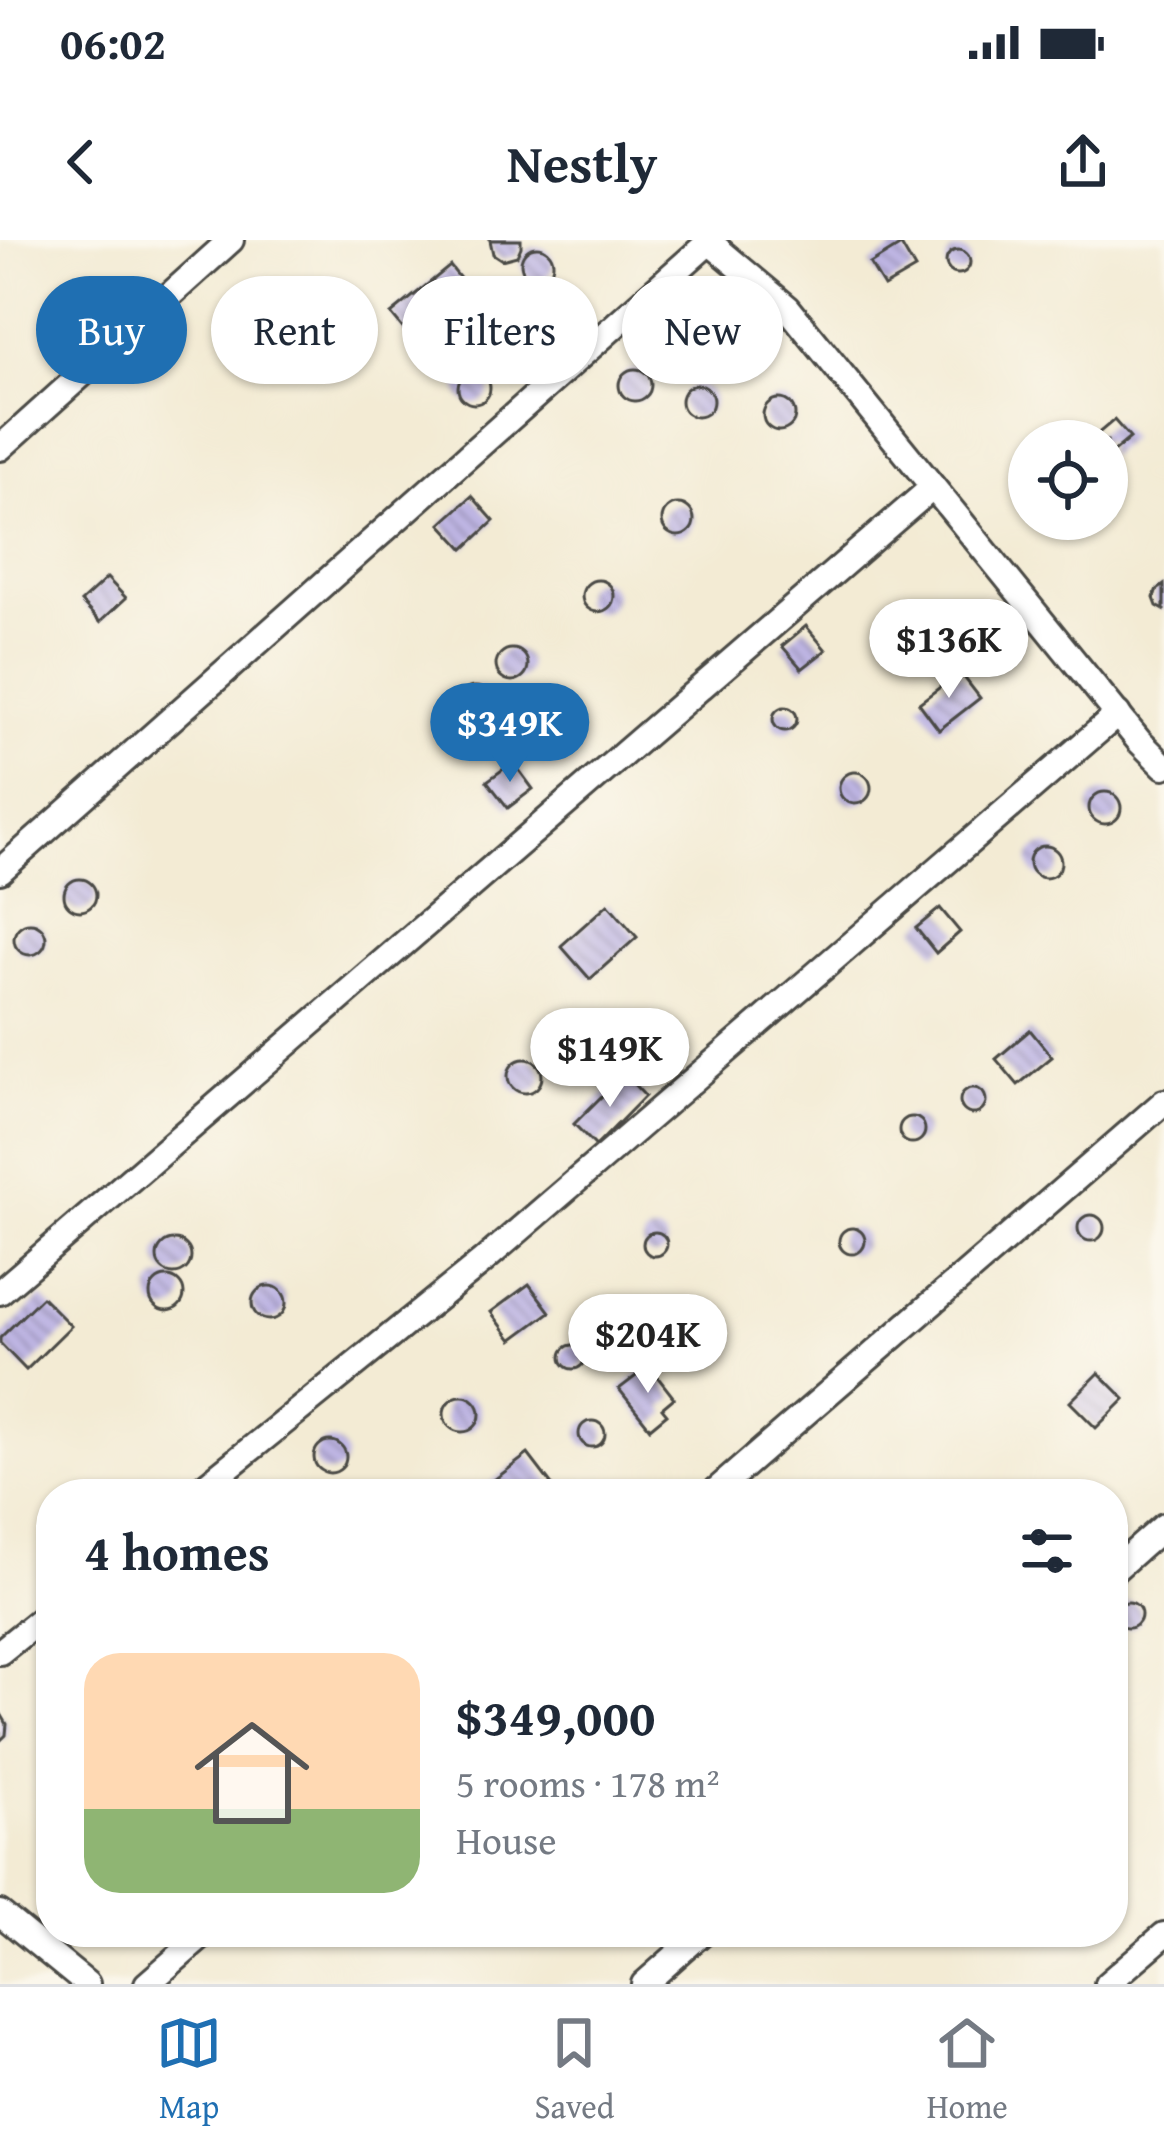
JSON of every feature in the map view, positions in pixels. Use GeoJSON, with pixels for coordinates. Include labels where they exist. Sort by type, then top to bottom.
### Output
{"type":"FeatureCollection","features":[{"type":"Feature","properties":{"kind":"street"},"geometry":{"type":"LineString","coordinates":[[0,448],[231,240]]}},
{"type":"Feature","properties":{"kind":"street"},"geometry":{"type":"LineString","coordinates":[[0,871],[708,241],[788,308],[1163,764]]}},
{"type":"Feature","properties":{"kind":"street"},"geometry":{"type":"LineString","coordinates":[[0,1292],[933,487]]}},
{"type":"Feature","properties":{"kind":"street"},"geometry":{"type":"LineString","coordinates":[[214,1479],[482,1262],[1118,714]]}},
{"type":"Feature","properties":{"kind":"street"},"geometry":{"type":"LineString","coordinates":[[729,1479],[1164,1102]]}},
{"type":"Feature","properties":{"kind":"street"},"geometry":{"type":"LineString","coordinates":[[1128,1558],[1164,1526]]}},
{"type":"Feature","properties":{"kind":"street"},"geometry":{"type":"LineString","coordinates":[[0,1652],[36,1622]]}},
{"type":"Feature","properties":{"kind":"street"},"geometry":{"type":"LineString","coordinates":[[0,1912],[36,1942]]}},
{"type":"Feature","properties":{"kind":"street"},"geometry":{"type":"LineString","coordinates":[[1107,1984],[1164,1935]]}},
{"type":"Feature","properties":{"kind":"street"},"geometry":{"type":"LineString","coordinates":[[42,1947],[87,1984]]}},
{"type":"Feature","properties":{"kind":"street"},"geometry":{"type":"LineString","coordinates":[[147,1984],[190,1947]]}},
{"type":"Feature","properties":{"kind":"street"},"geometry":{"type":"LineString","coordinates":[[644,1984],[686,1947]]}},
{"type":"Feature","properties":{"kind":"building"},"geometry":{"type":"Polygon","coordinates":[[[490,240],[521,240],[521,247],[517,256],[502,260],[493,254],[490,240]]]}},
{"type":"Feature","properties":{"kind":"building"},"geometry":{"type":"Polygon","coordinates":[[[901,245],[915,269],[884,287],[870,264],[901,245]]]}},
{"type":"Feature","properties":{"kind":"building"},"geometry":{"type":"Polygon","coordinates":[[[531,248],[543,248],[552,257],[552,269],[546,276],[528,276],[522,269],[522,257],[531,248]]]}},
{"type":"Feature","properties":{"kind":"building"},"geometry":{"type":"Polygon","coordinates":[[[958,250],[967,253],[967,271],[958,274],[949,271],[946,262],[949,253],[958,250]]]}},
{"type":"Feature","properties":{"kind":"building"},"geometry":{"type":"Polygon","coordinates":[[[450,266],[458,276],[438,276],[450,266]]]}},
{"type":"Feature","properties":{"kind":"building"},"geometry":{"type":"Polygon","coordinates":[[[402,305],[402,327],[391,314],[402,305]]]}},
{"type":"Feature","properties":{"kind":"building"},"geometry":{"type":"Polygon","coordinates":[[[622,376],[622,384],[651,384],[646,396],[635,401],[624,396],[619,385],[622,376]]]}},
{"type":"Feature","properties":{"kind":"building"},"geometry":{"type":"Polygon","coordinates":[[[459,384],[489,384],[489,394],[480,403],[468,403],[459,394],[459,384]]]}},
{"type":"Feature","properties":{"kind":"building"},"geometry":{"type":"Polygon","coordinates":[[[697,385],[708,390],[713,401],[708,412],[697,417],[686,412],[681,401],[686,390],[697,385]]]}},
{"type":"Feature","properties":{"kind":"building"},"geometry":{"type":"Polygon","coordinates":[[[779,399],[790,404],[795,415],[790,426],[779,431],[768,426],[763,415],[768,404],[779,399]]]}},
{"type":"Feature","properties":{"kind":"building"},"geometry":{"type":"Polygon","coordinates":[[[472,496],[494,521],[464,549],[441,524],[472,496]]]}},
{"type":"Feature","properties":{"kind":"building"},"geometry":{"type":"Polygon","coordinates":[[[678,504],[689,509],[694,520],[689,531],[678,536],[667,531],[662,520],[667,509],[678,504]]]}},
{"type":"Feature","properties":{"kind":"building"},"geometry":{"type":"Polygon","coordinates":[[[107,578],[126,598],[100,622],[81,602],[107,578]]]}},
{"type":"Feature","properties":{"kind":"building"},"geometry":{"type":"Polygon","coordinates":[[[598,580],[609,585],[614,596],[609,607],[598,612],[587,607],[582,596],[587,585],[598,580]]]}},
{"type":"Feature","properties":{"kind":"building"},"geometry":{"type":"Polygon","coordinates":[[[1164,585],[1164,610],[1154,598],[1164,585]]]}},
{"type":"Feature","properties":{"kind":"building"},"geometry":{"type":"Polygon","coordinates":[[[806,626],[826,650],[802,669],[782,646],[806,626]]]}},
{"type":"Feature","properties":{"kind":"building"},"geometry":{"type":"Polygon","coordinates":[[[512,649],[523,654],[528,665],[523,676],[512,681],[501,676],[496,665],[501,654],[512,649]]]}},
{"type":"Feature","properties":{"kind":"building"},"geometry":{"type":"Polygon","coordinates":[[[960,672],[980,698],[939,730],[919,703],[960,672]]]}},
{"type":"Feature","properties":{"kind":"building"},"geometry":{"type":"Polygon","coordinates":[[[475,687],[486,692],[491,703],[486,714],[475,719],[464,714],[459,703],[464,692],[475,687]]]}},
{"type":"Feature","properties":{"kind":"building"},"geometry":{"type":"Polygon","coordinates":[[[785,707],[794,710],[794,728],[785,731],[776,728],[773,719],[776,710],[785,707]]]}},
{"type":"Feature","properties":{"kind":"building"},"geometry":{"type":"Polygon","coordinates":[[[513,762],[533,789],[508,808],[487,781],[513,762]]]}},
{"type":"Feature","properties":{"kind":"building"},"geometry":{"type":"Polygon","coordinates":[[[855,772],[866,777],[871,788],[866,799],[855,804],[844,799],[839,788],[844,777],[855,772]]]}},
{"type":"Feature","properties":{"kind":"building"},"geometry":{"type":"Polygon","coordinates":[[[1105,792],[1116,797],[1121,808],[1116,819],[1105,824],[1094,819],[1089,808],[1094,797],[1105,792]]]}},
{"type":"Feature","properties":{"kind":"building"},"geometry":{"type":"Polygon","coordinates":[[[1045,846],[1056,851],[1061,862],[1056,873],[1045,878],[1034,873],[1029,862],[1034,851],[1045,846]]]}},
{"type":"Feature","properties":{"kind":"building"},"geometry":{"type":"Polygon","coordinates":[[[80,879],[91,884],[96,895],[91,906],[80,911],[69,906],[64,895],[69,884],[80,879]]]}},
{"type":"Feature","properties":{"kind":"building"},"geometry":{"type":"Polygon","coordinates":[[[608,904],[637,937],[590,979],[561,946],[608,904]]]}},
{"type":"Feature","properties":{"kind":"building"},"geometry":{"type":"Polygon","coordinates":[[[940,908],[960,932],[936,953],[916,928],[940,908]]]}},
{"type":"Feature","properties":{"kind":"building"},"geometry":{"type":"Polygon","coordinates":[[[30,923],[41,928],[46,939],[41,950],[30,955],[19,950],[14,939],[19,928],[30,923]]]}},
{"type":"Feature","properties":{"kind":"building"},"geometry":{"type":"Polygon","coordinates":[[[1030,1030],[1052,1057],[1018,1085],[996,1059],[1030,1030]]]}},
{"type":"Feature","properties":{"kind":"building"},"geometry":{"type":"Polygon","coordinates":[[[525,1059],[537,1064],[542,1076],[537,1088],[525,1093],[513,1088],[508,1076],[513,1064],[525,1059]]]}},
{"type":"Feature","properties":{"kind":"building"},"geometry":{"type":"Polygon","coordinates":[[[624,1074],[645,1096],[596,1146],[574,1124],[624,1074]]]}},
{"type":"Feature","properties":{"kind":"building"},"geometry":{"type":"Polygon","coordinates":[[[973,1088],[986,1101],[973,1114],[960,1101],[973,1088]]]}},
{"type":"Feature","properties":{"kind":"building"},"geometry":{"type":"Polygon","coordinates":[[[912,1117],[925,1130],[912,1143],[899,1130],[912,1117]]]}},
{"type":"Feature","properties":{"kind":"building"},"geometry":{"type":"Polygon","coordinates":[[[1091,1215],[1104,1228],[1091,1241],[1078,1228],[1091,1215]]]}},
{"type":"Feature","properties":{"kind":"building"},"geometry":{"type":"Polygon","coordinates":[[[852,1228],[865,1241],[852,1254],[839,1241],[852,1228]]]}},
{"type":"Feature","properties":{"kind":"building"},"geometry":{"type":"Polygon","coordinates":[[[655,1232],[664,1235],[664,1253],[655,1256],[646,1253],[643,1244],[646,1235],[655,1232]]]}},
{"type":"Feature","properties":{"kind":"building"},"geometry":{"type":"Polygon","coordinates":[[[174,1240],[186,1245],[191,1257],[186,1269],[174,1274],[162,1269],[157,1257],[162,1245],[174,1240]]]}},
{"type":"Feature","properties":{"kind":"building"},"geometry":{"type":"Polygon","coordinates":[[[167,1277],[179,1282],[184,1294],[179,1306],[167,1311],[155,1306],[150,1294],[155,1282],[167,1277]]]}},
{"type":"Feature","properties":{"kind":"building"},"geometry":{"type":"Polygon","coordinates":[[[529,1284],[550,1312],[512,1340],[491,1312],[529,1284]]]}},
{"type":"Feature","properties":{"kind":"building"},"geometry":{"type":"Polygon","coordinates":[[[269,1286],[281,1291],[286,1303],[281,1315],[269,1320],[257,1315],[252,1303],[257,1291],[269,1286]]]}},
{"type":"Feature","properties":{"kind":"building"},"geometry":{"type":"Polygon","coordinates":[[[42,1297],[71,1326],[26,1370],[0,1338],[42,1297]]]}},
{"type":"Feature","properties":{"kind":"building"},"geometry":{"type":"Polygon","coordinates":[[[573,1345],[582,1348],[582,1366],[573,1369],[564,1366],[561,1357],[564,1348],[573,1345]]]}},
{"type":"Feature","properties":{"kind":"building"},"geometry":{"type":"Polygon","coordinates":[[[649,1366],[674,1398],[662,1408],[667,1414],[650,1428],[619,1389],[649,1366]]]}},
{"type":"Feature","properties":{"kind":"building"},"geometry":{"type":"Polygon","coordinates":[[[1099,1373],[1125,1399],[1096,1428],[1070,1402],[1099,1373]]]}},
{"type":"Feature","properties":{"kind":"building"},"geometry":{"type":"Polygon","coordinates":[[[462,1396],[475,1401],[480,1414],[475,1427],[462,1432],[449,1427],[444,1414],[449,1401],[462,1396]]]}},
{"type":"Feature","properties":{"kind":"building"},"geometry":{"type":"Polygon","coordinates":[[[592,1421],[605,1434],[592,1447],[579,1434],[592,1421]]]}},
{"type":"Feature","properties":{"kind":"building"},"geometry":{"type":"Polygon","coordinates":[[[330,1441],[341,1446],[346,1457],[341,1468],[330,1473],[319,1468],[314,1457],[319,1446],[330,1441]]]}},
{"type":"Feature","properties":{"kind":"building"},"geometry":{"type":"Polygon","coordinates":[[[528,1454],[547,1479],[495,1479],[528,1454]]]}},
{"type":"Feature","properties":{"kind":"building"},"geometry":{"type":"Polygon","coordinates":[[[1128,1602],[1140,1610],[1140,1620],[1128,1628],[1128,1602]]]}},
{"type":"Feature","properties":{"kind":"building"},"geometry":{"type":"Polygon","coordinates":[[[0,1712],[7,1724],[0,1741],[0,1712]]]}}]}
